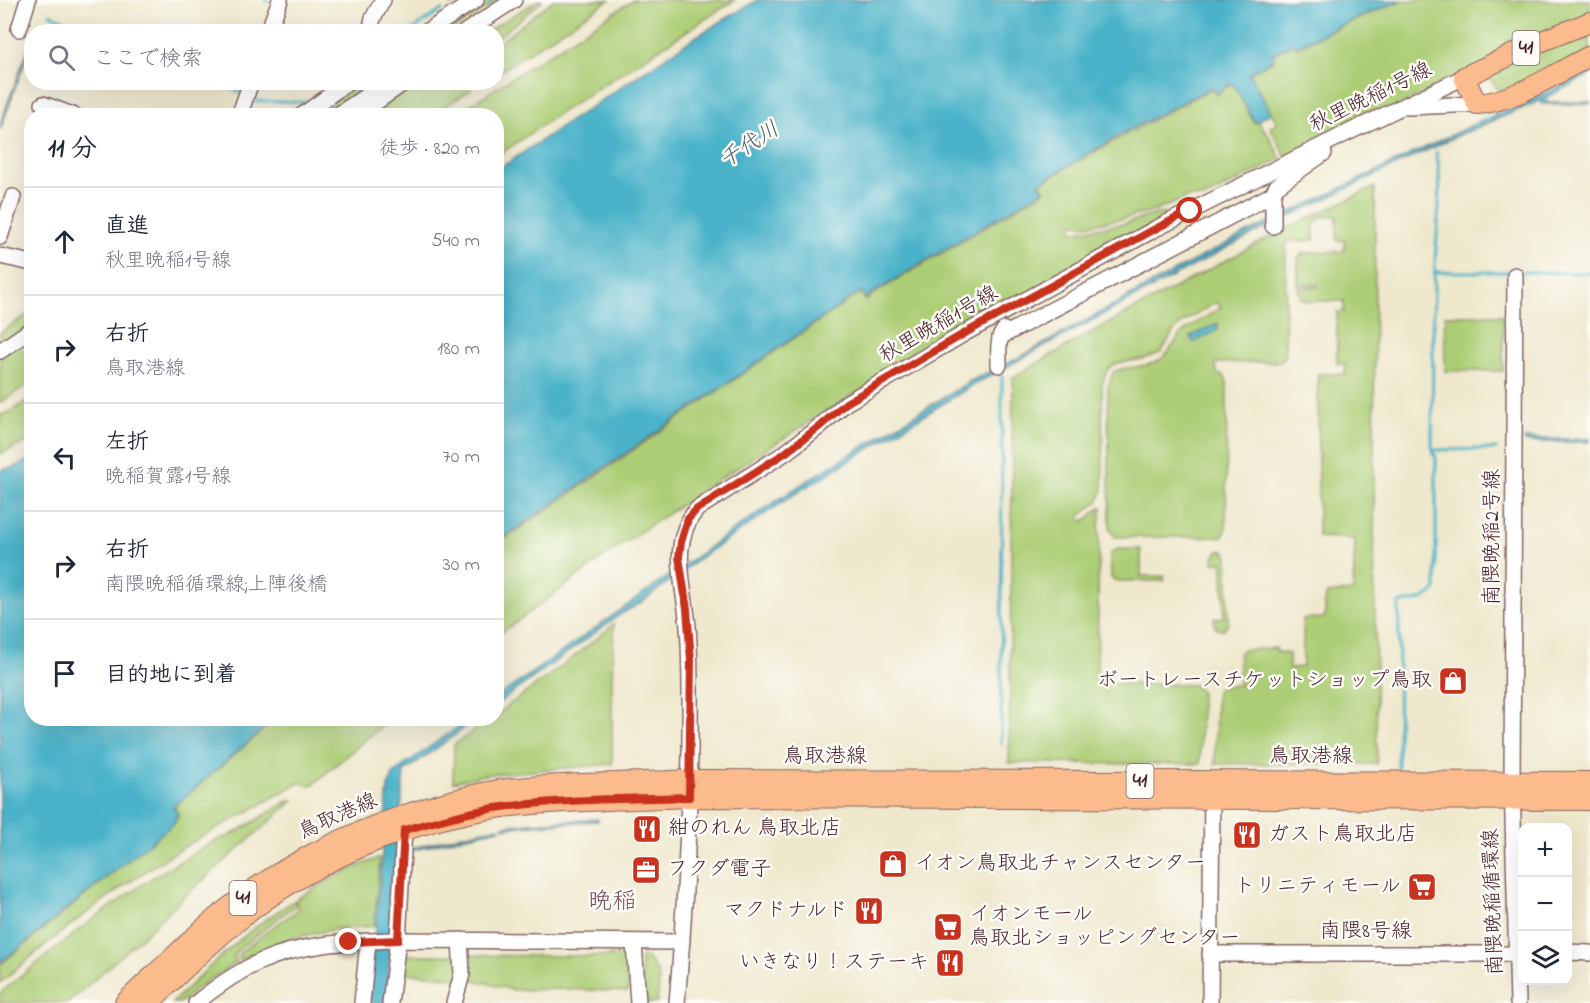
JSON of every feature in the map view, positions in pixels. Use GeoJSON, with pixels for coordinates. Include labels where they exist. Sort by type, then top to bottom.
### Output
{"type":"FeatureCollection","features":[{"type":"Feature","properties":{"kind":"main road","name":"41"},"geometry":{"type":"LineString","coordinates":[[1464,77],[1537,43],[1590,22]]}},
{"type":"Feature","properties":{"kind":"main road","name":"41"},"geometry":{"type":"LineString","coordinates":[[1477,104],[1514,95],[1590,56]]}},
{"type":"Feature","properties":{"kind":"main road"},"geometry":{"type":"LineString","coordinates":[[1464,77],[1477,104]]}},
{"type":"Feature","properties":{"kind":"main road","name":"鳥取港線"},"geometry":{"type":"LineString","coordinates":[[1512,791],[1590,782]]}},
{"type":"Feature","properties":{"kind":"main road","name":"鳥取港線"},"geometry":{"type":"LineString","coordinates":[[125,1003],[214,920],[260,885],[298,861],[403,825],[464,797],[505,789],[635,783],[689,789],[1512,791],[1590,800]]}},
{"type":"Feature","properties":{"kind":"main road","name":"鳥取港線"},"geometry":{"type":"LineString","coordinates":[[149,1003],[231,926],[268,898],[382,831]]}},
{"type":"Feature","properties":{"kind":"street"},"geometry":{"type":"LineString","coordinates":[[19,28],[28,0]]}},
{"type":"Feature","properties":{"kind":"street"},"geometry":{"type":"LineString","coordinates":[[271,24],[280,0]]}},
{"type":"Feature","properties":{"kind":"street"},"geometry":{"type":"LineString","coordinates":[[372,24],[383,0]]}},
{"type":"Feature","properties":{"kind":"street"},"geometry":{"type":"LineString","coordinates":[[438,24],[476,0]]}},
{"type":"Feature","properties":{"kind":"street"},"geometry":{"type":"LineString","coordinates":[[477,24],[514,0]]}},
{"type":"Feature","properties":{"kind":"street"},"geometry":{"type":"LineString","coordinates":[[493,24],[528,0]]}},
{"type":"Feature","properties":{"kind":"street","name":"秋里晩稲1号線"},"geometry":{"type":"LineString","coordinates":[[677,1003],[689,789],[691,660],[681,569],[681,542],[688,519],[697,509],[790,450],[846,403],[967,332],[1155,229],[1464,77]]}},
{"type":"Feature","properties":{"kind":"street"},"geometry":{"type":"LineString","coordinates":[[242,108],[248,90]]}},
{"type":"Feature","properties":{"kind":"street"},"geometry":{"type":"LineString","coordinates":[[312,108],[337,90]]}},
{"type":"Feature","properties":{"kind":"street"},"geometry":{"type":"LineString","coordinates":[[348,108],[375,90]]}},
{"type":"Feature","properties":{"kind":"street"},"geometry":{"type":"LineString","coordinates":[[368,108],[393,90]]}},
{"type":"Feature","properties":{"kind":"street"},"geometry":{"type":"LineString","coordinates":[[44,104],[54,108]]}},
{"type":"Feature","properties":{"kind":"street"},"geometry":{"type":"LineString","coordinates":[[1401,107],[1477,104]]}},
{"type":"Feature","properties":{"kind":"street"},"geometry":{"type":"LineString","coordinates":[[1274,226],[1273,194],[1277,186],[1330,148],[1343,135]]}},
{"type":"Feature","properties":{"kind":"street"},"geometry":{"type":"LineString","coordinates":[[1000,337],[1273,194]]}},
{"type":"Feature","properties":{"kind":"street"},"geometry":{"type":"LineString","coordinates":[[0,237],[13,197]]}},
{"type":"Feature","properties":{"kind":"street"},"geometry":{"type":"LineString","coordinates":[[0,256],[24,260]]}},
{"type":"Feature","properties":{"kind":"street","name":"南隈晩稲2号線"},"geometry":{"type":"LineString","coordinates":[[1512,791],[1515,275]]}},
{"type":"Feature","properties":{"kind":"street"},"geometry":{"type":"LineString","coordinates":[[999,364],[1000,337],[1028,299]]}},
{"type":"Feature","properties":{"kind":"street"},"geometry":{"type":"LineString","coordinates":[[0,351],[24,334]]}},
{"type":"Feature","properties":{"kind":"street"},"geometry":{"type":"LineString","coordinates":[[1210,1003],[1212,790]]}},
{"type":"Feature","properties":{"kind":"street","name":"南隈晩稲循環線"},"geometry":{"type":"LineString","coordinates":[[1512,791],[1519,931]]}},
{"type":"Feature","properties":{"kind":"street"},"geometry":{"type":"LineString","coordinates":[[390,1003],[403,825]]}},
{"type":"Feature","properties":{"kind":"street"},"geometry":{"type":"LineString","coordinates":[[196,1003],[218,985],[262,961],[303,948],[396,940],[682,942]]}},
{"type":"Feature","properties":{"kind":"street"},"geometry":{"type":"LineString","coordinates":[[454,1003],[462,974],[460,940]]}},
{"type":"Feature","properties":{"kind":"street"},"geometry":{"type":"LineString","coordinates":[[362,1003],[369,941]]}},
{"type":"Feature","properties":{"kind":"street"},"geometry":{"type":"LineString","coordinates":[[634,942],[638,1003]]}},
{"type":"Feature","properties":{"kind":"street"},"geometry":{"type":"LineString","coordinates":[[1572,952],[1590,952]]}},
{"type":"Feature","properties":{"kind":"street","name":"南隈8号線"},"geometry":{"type":"LineString","coordinates":[[1210,954],[1518,954]]}},
{"type":"Feature","properties":{"kind":"street","name":"南隈晩稲循環線"},"geometry":{"type":"LineString","coordinates":[[1518,1003],[1519,985]]}},
{"type":"Feature","properties":{"kind":"green space"},"geometry":{"type":"Polygon","coordinates":[[[484,0],[500,0],[462,24],[447,24],[484,0]]]}},
{"type":"Feature","properties":{"kind":"green space"},"geometry":{"type":"Polygon","coordinates":[[[542,0],[504,32],[504,24],[499,24],[542,0]]]}},
{"type":"Feature","properties":{"kind":"green space"},"geometry":{"type":"Polygon","coordinates":[[[553,0],[609,0],[504,68],[504,38],[553,0]]]}},
{"type":"Feature","properties":{"kind":"green space"},"geometry":{"type":"Polygon","coordinates":[[[633,0],[735,0],[504,151],[504,108],[465,108],[493,90],[504,90],[504,83],[633,0]]]}},
{"type":"Feature","properties":{"kind":"green space"},"geometry":{"type":"Polygon","coordinates":[[[1403,0],[1590,0],[1590,17],[1286,157],[1270,127],[1277,123],[1250,73],[1274,60],[1273,54],[1294,44],[1297,48],[1403,0]]]}},
{"type":"Feature","properties":{"kind":"green space"},"geometry":{"type":"Polygon","coordinates":[[[1590,28],[1590,52],[1508,90],[1499,90],[1491,81],[1495,71],[1590,28]]]}},
{"type":"Feature","properties":{"kind":"green space"},"geometry":{"type":"Polygon","coordinates":[[[1232,83],[1254,123],[1259,121],[1263,130],[1265,129],[1281,159],[1204,198],[1188,197],[1157,210],[1130,217],[1088,225],[1072,224],[1072,230],[1077,231],[1126,223],[1156,214],[1175,213],[836,405],[621,545],[504,631],[504,540],[510,535],[861,293],[866,301],[872,295],[1045,191],[1040,183],[1130,132],[1212,88],[1216,95],[1232,83]]]}},
{"type":"Feature","properties":{"kind":"green space"},"geometry":{"type":"Polygon","coordinates":[[[350,90],[365,90],[338,108],[324,108],[350,90]]]}},
{"type":"Feature","properties":{"kind":"green space"},"geometry":{"type":"Polygon","coordinates":[[[403,90],[471,90],[443,108],[377,108],[403,90]]]}},
{"type":"Feature","properties":{"kind":"green space"},"geometry":{"type":"Polygon","coordinates":[[[1375,187],[1374,538],[1377,764],[1215,764],[1216,691],[1221,686],[1239,685],[1239,655],[1242,650],[1276,648],[1277,652],[1289,654],[1289,668],[1303,667],[1303,619],[1325,616],[1327,594],[1353,591],[1355,539],[1318,537],[1318,374],[1345,374],[1345,364],[1337,364],[1337,312],[1344,312],[1344,301],[1306,301],[1300,297],[1298,288],[1318,287],[1318,285],[1298,285],[1298,259],[1302,253],[1344,251],[1345,241],[1337,240],[1337,216],[1321,217],[1314,224],[1314,240],[1286,242],[1285,357],[1279,362],[1216,363],[1217,374],[1224,376],[1227,382],[1226,530],[1223,536],[1115,537],[1110,530],[1108,387],[1113,372],[1158,361],[1166,355],[1182,333],[1221,307],[1216,302],[1186,321],[1175,331],[1161,352],[1154,356],[1114,364],[1105,375],[1102,386],[1103,490],[1098,501],[1079,517],[1084,522],[1102,507],[1099,527],[1097,683],[1194,685],[1198,687],[1201,693],[1200,764],[1009,763],[1013,377],[1279,232],[1375,187]]]}},
{"type":"Feature","properties":{"kind":"green space"},"geometry":{"type":"Polygon","coordinates":[[[1445,315],[1503,315],[1503,371],[1445,371],[1445,315]]]}},
{"type":"Feature","properties":{"kind":"green space"},"geometry":{"type":"Polygon","coordinates":[[[24,317],[24,331],[0,346],[0,333],[24,317]]]}},
{"type":"Feature","properties":{"kind":"green space"},"geometry":{"type":"Polygon","coordinates":[[[24,338],[24,387],[0,403],[0,355],[24,338]]]}},
{"type":"Feature","properties":{"kind":"green space"},"geometry":{"type":"Polygon","coordinates":[[[24,403],[24,443],[0,454],[0,415],[10,412],[24,403]]]}},
{"type":"Feature","properties":{"kind":"green space"},"geometry":{"type":"Polygon","coordinates":[[[1118,549],[1141,549],[1141,576],[1164,576],[1164,581],[1117,581],[1111,578],[1110,555],[1112,552],[1118,549]]]}},
{"type":"Feature","properties":{"kind":"green space"},"geometry":{"type":"Polygon","coordinates":[[[1218,551],[1224,551],[1228,559],[1228,623],[1224,629],[1220,630],[1215,627],[1214,618],[1224,617],[1223,562],[1214,562],[1218,551]]]}},
{"type":"Feature","properties":{"kind":"green space"},"geometry":{"type":"Polygon","coordinates":[[[614,624],[612,764],[484,775],[453,782],[454,745],[480,726],[504,726],[504,709],[614,624]]]}},
{"type":"Feature","properties":{"kind":"green space"},"geometry":{"type":"Polygon","coordinates":[[[268,726],[382,726],[311,786],[298,783],[189,844],[140,875],[68,927],[0,983],[0,965],[174,823],[179,813],[174,807],[268,726]]]}},
{"type":"Feature","properties":{"kind":"green space"},"geometry":{"type":"Polygon","coordinates":[[[289,800],[294,800],[68,1003],[0,1003],[0,993],[89,922],[152,878],[289,800]]]}},
{"type":"Feature","properties":{"kind":"green space"},"geometry":{"type":"Polygon","coordinates":[[[380,858],[374,926],[335,929],[285,940],[240,960],[238,957],[241,952],[299,909],[297,905],[239,949],[234,956],[237,962],[201,985],[180,1003],[172,1003],[230,948],[261,923],[294,901],[297,904],[295,900],[336,876],[380,858]]]}},
{"type":"Feature","properties":{"kind":"green space"},"geometry":{"type":"Polygon","coordinates":[[[399,955],[619,956],[626,959],[628,992],[562,989],[513,990],[471,979],[396,972],[399,955]]]}},
{"type":"Feature","properties":{"kind":"green space"},"geometry":{"type":"Polygon","coordinates":[[[641,957],[647,958],[658,974],[657,1003],[641,1003],[641,957]]]}},
{"type":"Feature","properties":{"kind":"water","name":"千代川"},"geometry":{"type":"Polygon","coordinates":[[[757,0],[1401,0],[1297,46],[1294,43],[1272,53],[1274,59],[1249,73],[1271,113],[1255,122],[1232,82],[1217,93],[1212,87],[1127,131],[1039,183],[1043,190],[866,299],[861,291],[504,537],[504,165],[697,36],[757,0]]]}},
{"type":"Feature","properties":{"kind":"water"},"geometry":{"type":"Polygon","coordinates":[[[24,60],[0,130],[2,119],[24,60]]]}},
{"type":"Feature","properties":{"kind":"water"},"geometry":{"type":"Polygon","coordinates":[[[1590,70],[1590,75],[1543,99],[1551,102],[1590,102],[1590,104],[1543,104],[1540,101],[1457,136],[1230,246],[975,384],[795,494],[703,556],[504,699],[504,692],[739,526],[797,487],[972,380],[1022,356],[1241,236],[1470,126],[1556,88],[1590,70]]]}},
{"type":"Feature","properties":{"kind":"water"},"geometry":{"type":"Polygon","coordinates":[[[1218,323],[1218,330],[1193,342],[1190,337],[1218,323]]]}},
{"type":"Feature","properties":{"kind":"water"},"geometry":{"type":"Polygon","coordinates":[[[1524,439],[1590,439],[1590,442],[1525,442],[1524,439]]]}},
{"type":"Feature","properties":{"kind":"water"},"geometry":{"type":"Polygon","coordinates":[[[24,462],[24,726],[267,726],[173,807],[178,813],[174,823],[0,963],[0,470],[15,467],[24,462]]]}},
{"type":"Feature","properties":{"kind":"water"},"geometry":{"type":"Polygon","coordinates":[[[459,726],[467,726],[404,772],[386,1003],[367,1003],[388,787],[393,775],[459,726]]]}},
{"type":"Feature","properties":{"kind":"water"},"geometry":{"type":"Polygon","coordinates":[[[598,819],[598,821],[504,828],[503,826],[531,823],[598,819]]]}},
{"type":"Feature","properties":{"kind":"water"},"geometry":{"type":"Polygon","coordinates":[[[499,827],[500,829],[411,851],[410,849],[453,837],[499,827]]]}},
{"type":"Feature","properties":{"kind":"waterway"},"geometry":{"type":"LineString","coordinates":[[451,5],[459,0]]}},
{"type":"Feature","properties":{"kind":"waterway"},"geometry":{"type":"LineString","coordinates":[[487,0],[490,5]]}},
{"type":"Feature","properties":{"kind":"waterway"},"geometry":{"type":"LineString","coordinates":[[421,24],[442,10]]}},
{"type":"Feature","properties":{"kind":"waterway"},"geometry":{"type":"LineString","coordinates":[[50,14],[73,24]]}},
{"type":"Feature","properties":{"kind":"waterway"},"geometry":{"type":"LineString","coordinates":[[235,90],[242,93]]}},
{"type":"Feature","properties":{"kind":"waterway"},"geometry":{"type":"LineString","coordinates":[[250,101],[310,102]]}},
{"type":"Feature","properties":{"kind":"waterway"},"geometry":{"type":"LineString","coordinates":[[1398,767],[1399,603],[1424,599],[1436,589],[1436,459],[1432,446],[1434,288],[1439,193],[1436,152]]}},
{"type":"Feature","properties":{"kind":"waterway"},"geometry":{"type":"LineString","coordinates":[[1435,272],[1510,272]]}},
{"type":"Feature","properties":{"kind":"waterway"},"geometry":{"type":"LineString","coordinates":[[1523,272],[1590,273]]}},
{"type":"Feature","properties":{"kind":"waterway"},"geometry":{"type":"LineString","coordinates":[[1001,744],[1002,376]]}},
{"type":"Feature","properties":{"kind":"waterway"},"geometry":{"type":"LineString","coordinates":[[1434,450],[1496,449]]}},
{"type":"Feature","properties":{"kind":"place","name":"ボートレースチケットショップ鳥取"},"geometry":{"type":"Point","coordinates":[1453,681]}},
{"type":"Feature","properties":{"kind":"place","name":"紺のれん 鳥取北店"},"geometry":{"type":"Point","coordinates":[647,829]}},
{"type":"Feature","properties":{"kind":"place","name":"ガスト鳥取北店"},"geometry":{"type":"Point","coordinates":[1247,835]}},
{"type":"Feature","properties":{"kind":"place","name":"イオン鳥取北チャンスセンター"},"geometry":{"type":"Point","coordinates":[893,864]}},
{"type":"Feature","properties":{"kind":"place","name":"フクダ電子"},"geometry":{"type":"Point","coordinates":[646,870]}},
{"type":"Feature","properties":{"kind":"place","name":"トリニティモール"},"geometry":{"type":"Point","coordinates":[1422,887]}},
{"type":"Feature","properties":{"kind":"place","name":"マクドナルド"},"geometry":{"type":"Point","coordinates":[869,911]}},
{"type":"Feature","properties":{"kind":"place","name":"イオンモール 鳥取北ショッピングセンター"},"geometry":{"type":"Point","coordinates":[948,927]}},
{"type":"Feature","properties":{"kind":"place","name":"いきなり！ステーキ"},"geometry":{"type":"Point","coordinates":[950,963]}},
{"type":"Feature","properties":{"kind":"district","name":"晩稲"},"geometry":{"type":"Point","coordinates":[612,902]}},
{"type":"Feature","properties":{"kind":"route"},"geometry":{"type":"LineString","coordinates":[[349,942],[398,940],[404,830],[503,807],[590,800],[689,797],[691,660],[687,609],[679,557],[688,519],[697,509],[785,453],[846,403],[967,332],[1190,211]]}}]}
